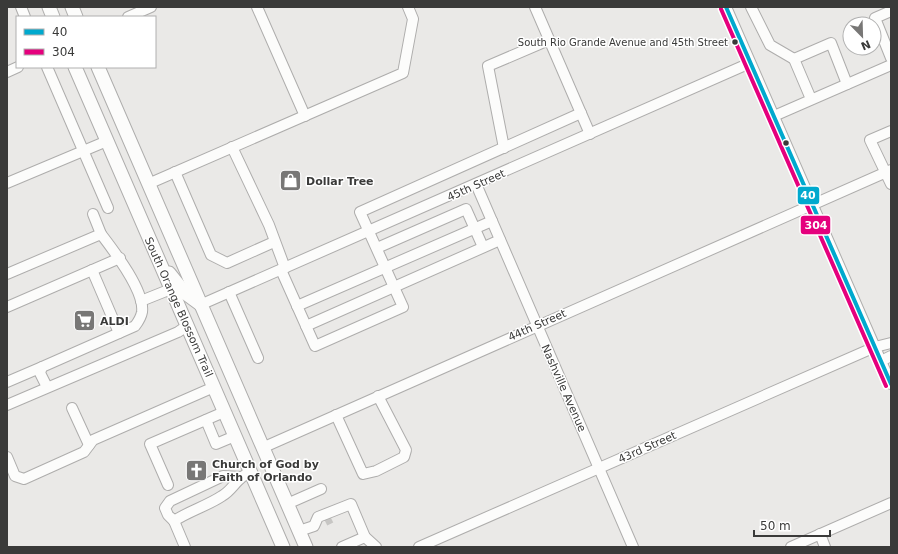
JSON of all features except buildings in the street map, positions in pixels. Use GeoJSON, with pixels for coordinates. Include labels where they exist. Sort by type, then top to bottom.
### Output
{"type":"FeatureCollection","features":[{"type":"Feature","properties":{"kind":"main road","name":"South Orange Blossom Trail"},"geometry":{"type":"LineString","coordinates":[[75,68],[235,436],[246,474],[283,547]]}},
{"type":"Feature","properties":{"kind":"main road","name":"South Orange Blossom Trail"},"geometry":{"type":"LineString","coordinates":[[98,68],[306,547]]}},
{"type":"Feature","properties":{"kind":"main road"},"geometry":{"type":"LineString","coordinates":[[157,257],[185,293],[200,305]]}},
{"type":"Feature","properties":{"kind":"main road"},"geometry":{"type":"LineString","coordinates":[[187,326],[199,328],[209,335],[221,352]]}},
{"type":"Feature","properties":{"kind":"street"},"geometry":{"type":"LineString","coordinates":[[130,16],[151,7]]}},
{"type":"Feature","properties":{"kind":"street"},"geometry":{"type":"LineString","coordinates":[[257,7],[305,116]]}},
{"type":"Feature","properties":{"kind":"street"},"geometry":{"type":"LineString","coordinates":[[148,184],[403,73],[413,20],[408,7]]}},
{"type":"Feature","properties":{"kind":"street"},"geometry":{"type":"LineString","coordinates":[[535,7],[590,134]]}},
{"type":"Feature","properties":{"kind":"street"},"geometry":{"type":"LineString","coordinates":[[726,7],[891,384]]}},
{"type":"Feature","properties":{"kind":"street"},"geometry":{"type":"LineString","coordinates":[[752,8],[770,45],[794,59],[811,99]]}},
{"type":"Feature","properties":{"kind":"street"},"geometry":{"type":"LineString","coordinates":[[891,11],[875,18],[891,58]]}},
{"type":"Feature","properties":{"kind":"street"},"geometry":{"type":"LineString","coordinates":[[504,148],[488,66],[549,40]]}},
{"type":"Feature","properties":{"kind":"street"},"geometry":{"type":"LineString","coordinates":[[794,59],[831,44],[847,84]]}},
{"type":"Feature","properties":{"kind":"street","name":"45th Street"},"geometry":{"type":"LineString","coordinates":[[200,305],[369,232],[750,63]]}},
{"type":"Feature","properties":{"kind":"street"},"geometry":{"type":"LineString","coordinates":[[774,116],[891,65]]}},
{"type":"Feature","properties":{"kind":"street"},"geometry":{"type":"LineString","coordinates":[[47,68],[108,208]]}},
{"type":"Feature","properties":{"kind":"street"},"geometry":{"type":"LineString","coordinates":[[232,147],[269,225],[283,269],[314,346],[403,307],[360,212],[581,113]]}},
{"type":"Feature","properties":{"kind":"street"},"geometry":{"type":"LineString","coordinates":[[891,131],[870,140],[888,171],[891,184]]}},
{"type":"Feature","properties":{"kind":"street"},"geometry":{"type":"LineString","coordinates":[[7,183],[106,141]]}},
{"type":"Feature","properties":{"kind":"street","name":"44th Street"},"geometry":{"type":"LineString","coordinates":[[262,448],[537,325],[888,171]]}},
{"type":"Feature","properties":{"kind":"street"},"geometry":{"type":"LineString","coordinates":[[175,172],[211,255],[227,263],[274,242]]}},
{"type":"Feature","properties":{"kind":"street","name":"Nashville Avenue"},"geometry":{"type":"LineString","coordinates":[[476,184],[633,547]]}},
{"type":"Feature","properties":{"kind":"street"},"geometry":{"type":"LineString","coordinates":[[377,248],[466,209],[483,247]]}},
{"type":"Feature","properties":{"kind":"street"},"geometry":{"type":"LineString","coordinates":[[7,382],[135,326],[139,320],[142,313],[141,301],[120,258],[101,234],[93,214]]}},
{"type":"Feature","properties":{"kind":"street"},"geometry":{"type":"LineString","coordinates":[[297,306],[492,221]]}},
{"type":"Feature","properties":{"kind":"street"},"geometry":{"type":"LineString","coordinates":[[7,274],[101,234]]}},
{"type":"Feature","properties":{"kind":"street"},"geometry":{"type":"LineString","coordinates":[[306,326],[500,240]]}},
{"type":"Feature","properties":{"kind":"street"},"geometry":{"type":"LineString","coordinates":[[7,307],[120,258]]}},
{"type":"Feature","properties":{"kind":"street"},"geometry":{"type":"LineString","coordinates":[[92,270],[119,333]]}},
{"type":"Feature","properties":{"kind":"street"},"geometry":{"type":"LineString","coordinates":[[141,301],[171,289]]}},
{"type":"Feature","properties":{"kind":"street"},"geometry":{"type":"LineString","coordinates":[[229,292],[258,358]]}},
{"type":"Feature","properties":{"kind":"street"},"geometry":{"type":"LineString","coordinates":[[7,404],[178,332],[187,326]]}},
{"type":"Feature","properties":{"kind":"street","name":"43rd Street"},"geometry":{"type":"LineString","coordinates":[[419,547],[875,347],[891,343]]}},
{"type":"Feature","properties":{"kind":"street"},"geometry":{"type":"LineString","coordinates":[[881,361],[891,356]]}},
{"type":"Feature","properties":{"kind":"street"},"geometry":{"type":"LineString","coordinates":[[42,367],[40,373],[47,387]]}},
{"type":"Feature","properties":{"kind":"street"},"geometry":{"type":"LineString","coordinates":[[7,457],[16,476],[24,479],[84,452],[93,440],[214,387]]}},
{"type":"Feature","properties":{"kind":"street"},"geometry":{"type":"LineString","coordinates":[[336,415],[363,474],[376,471],[404,457],[406,450],[378,396]]}},
{"type":"Feature","properties":{"kind":"street"},"geometry":{"type":"LineString","coordinates":[[72,408],[89,445]]}},
{"type":"Feature","properties":{"kind":"street"},"geometry":{"type":"LineString","coordinates":[[168,485],[150,444],[224,412]]}},
{"type":"Feature","properties":{"kind":"street"},"geometry":{"type":"LineString","coordinates":[[206,420],[216,444],[235,436]]}},
{"type":"Feature","properties":{"kind":"street"},"geometry":{"type":"LineString","coordinates":[[185,547],[174,521],[168,515],[165,508],[170,501],[223,476],[246,474]]}},
{"type":"Feature","properties":{"kind":"street"},"geometry":{"type":"LineString","coordinates":[[174,521],[186,513],[223,496],[246,474]]}},
{"type":"Feature","properties":{"kind":"street"},"geometry":{"type":"LineString","coordinates":[[287,504],[321,489]]}},
{"type":"Feature","properties":{"kind":"street"},"geometry":{"type":"LineString","coordinates":[[790,547],[891,503]]}},
{"type":"Feature","properties":{"kind":"street"},"geometry":{"type":"LineString","coordinates":[[299,532],[314,526],[351,504],[365,537],[376,547]]}},
{"type":"Feature","properties":{"kind":"street"},"geometry":{"type":"LineString","coordinates":[[314,526],[318,517],[331,516]]}},
{"type":"Feature","properties":{"kind":"street"},"geometry":{"type":"LineString","coordinates":[[820,534],[825,547]]}},
{"type":"Feature","properties":{"kind":"street"},"geometry":{"type":"LineString","coordinates":[[342,547],[365,537]]}},
{"type":"Feature","properties":{"kind":"tunnel"},"geometry":{"type":"LineString","coordinates":[[325,521],[331,518]]}},
{"type":"Feature","properties":{"kind":"transit line","name":"40"},"geometry":{"type":"LineString","coordinates":[[726,7],[891,384]]}},
{"type":"Feature","properties":{"kind":"transit line","name":"304"},"geometry":{"type":"LineString","coordinates":[[721,9],[886,386]]}},
{"type":"Feature","properties":{"kind":"place","name":"South Rio Grande Avenue and 45th Street"},"geometry":{"type":"Point","coordinates":[735,42]}},
{"type":"Feature","properties":{"kind":"place","name":"Dollar Tree"},"geometry":{"type":"Point","coordinates":[291,181]}},
{"type":"Feature","properties":{"kind":"place","name":"ALDI"},"geometry":{"type":"Point","coordinates":[85,321]}},
{"type":"Feature","properties":{"kind":"place","name":"Church of God by Faith of Orlando"},"geometry":{"type":"Point","coordinates":[196,470]}}]}
